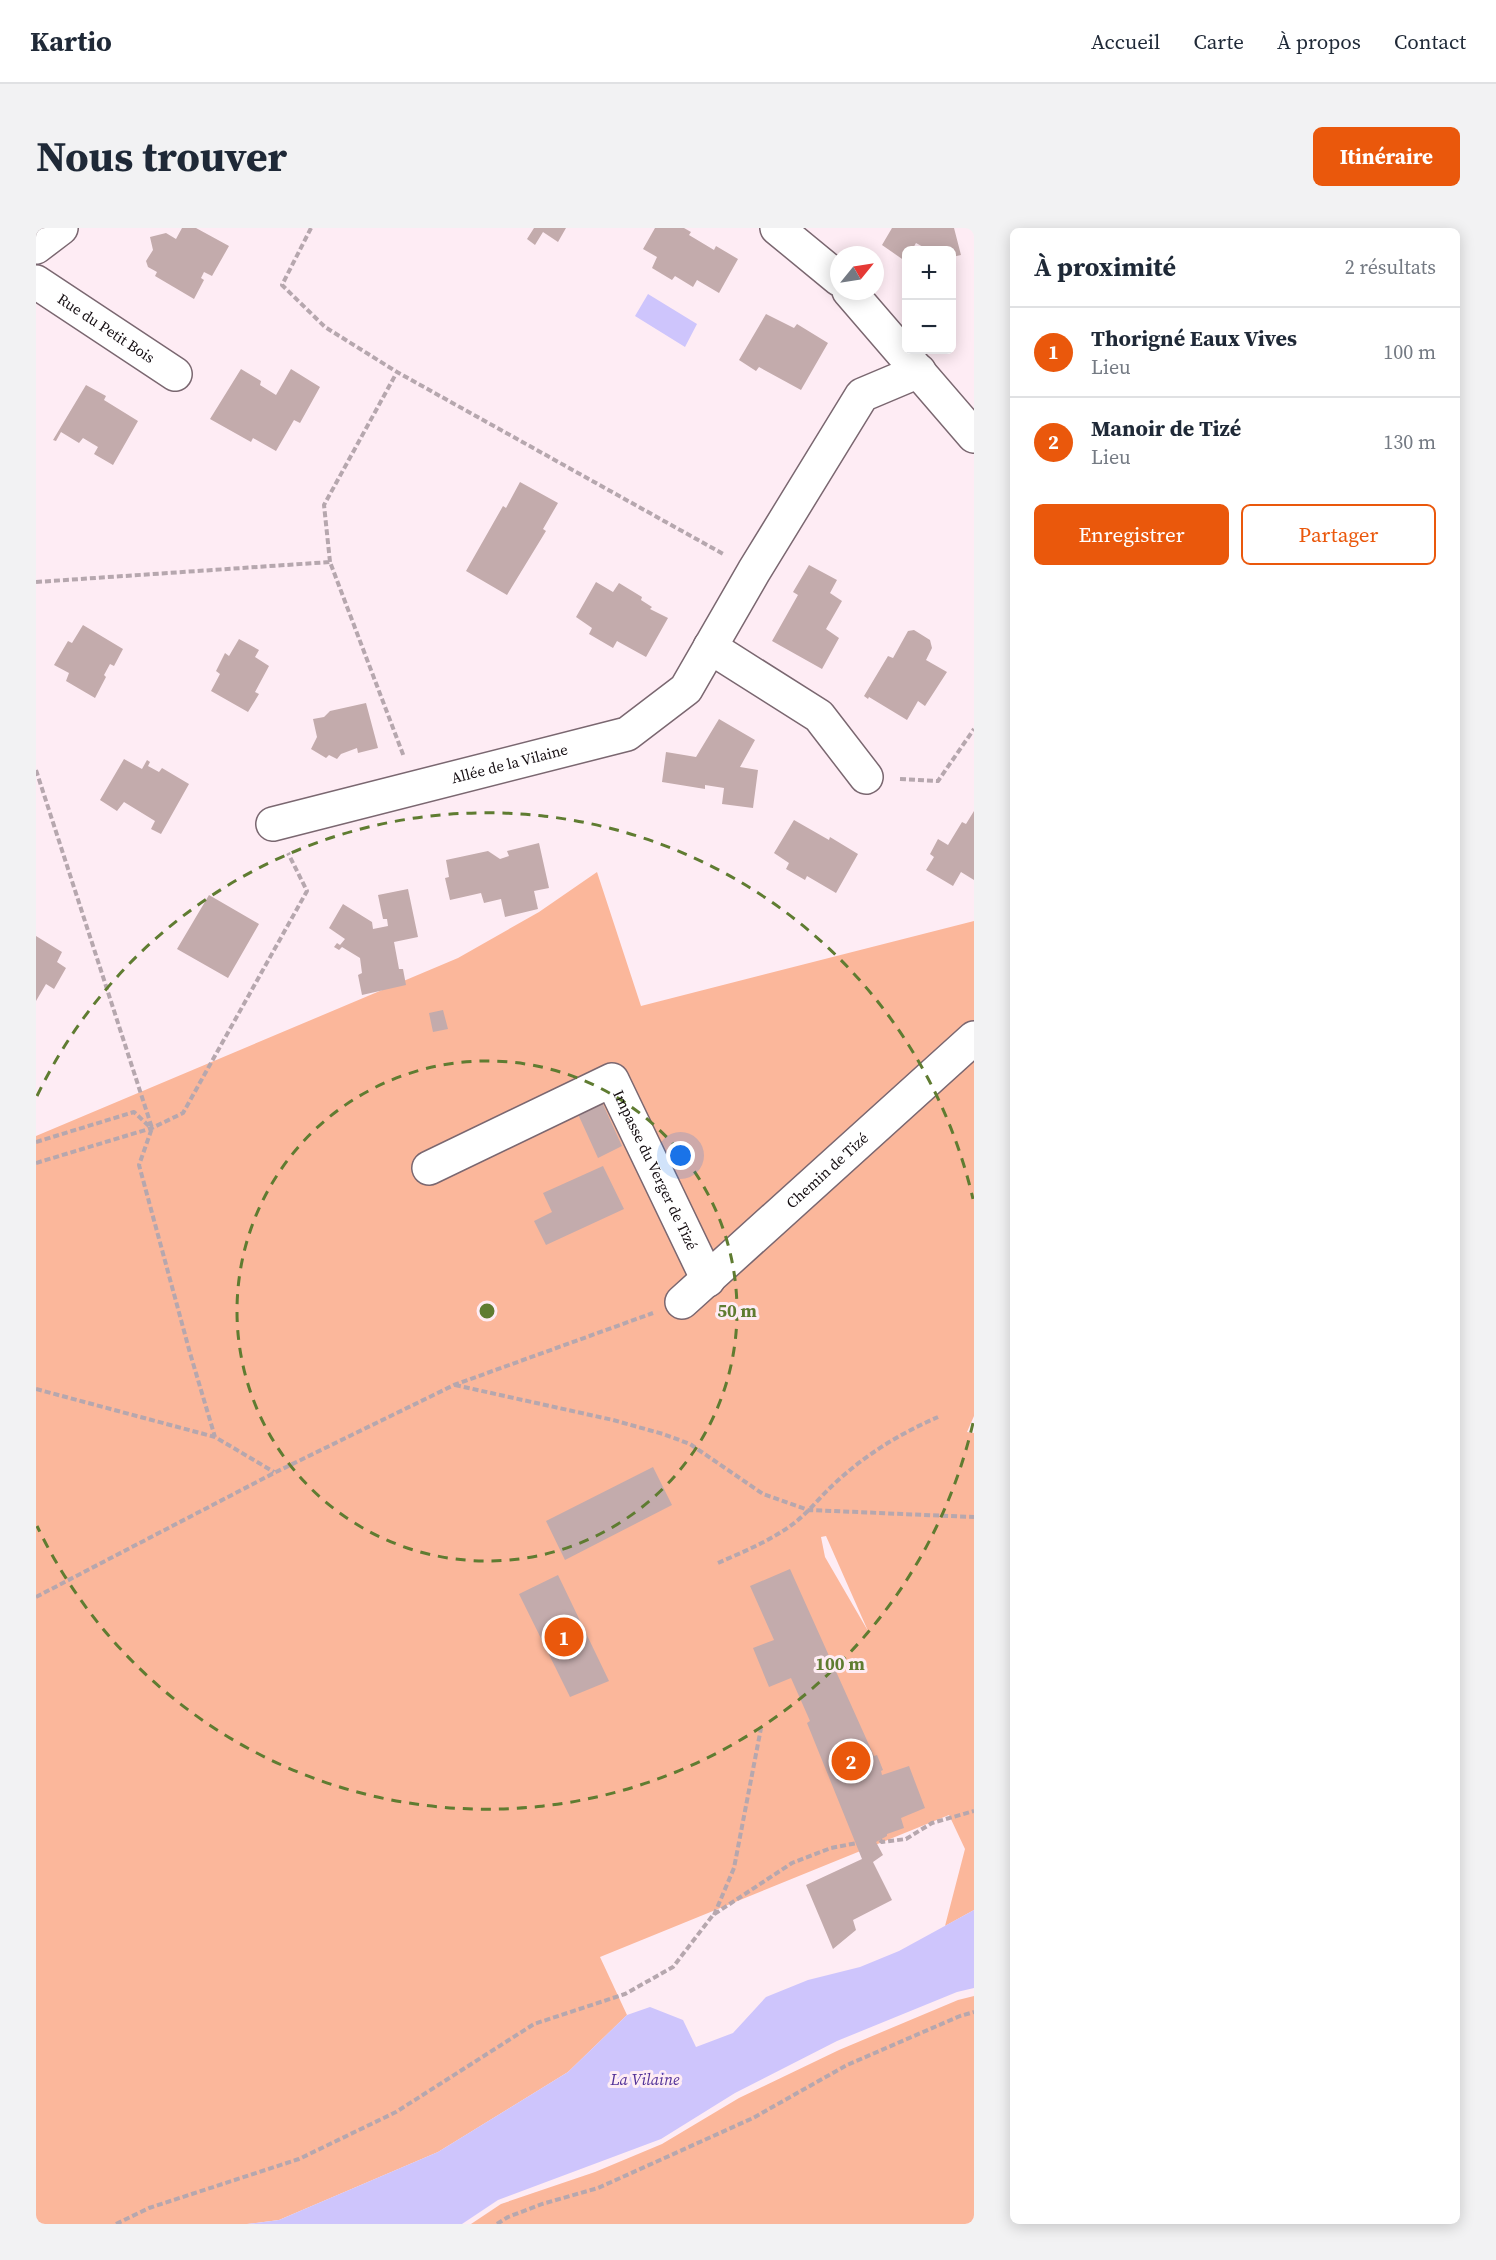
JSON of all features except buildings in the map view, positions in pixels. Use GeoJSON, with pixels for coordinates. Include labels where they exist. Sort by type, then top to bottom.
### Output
{"type":"FeatureCollection","features":[{"type":"Feature","properties":{"kind":"street"},"geometry":{"type":"LineString","coordinates":[[36,247],[61,228]]}},
{"type":"Feature","properties":{"kind":"street"},"geometry":{"type":"LineString","coordinates":[[777,228],[830,272]]}},
{"type":"Feature","properties":{"kind":"street","name":"Rue du Petit Bois"},"geometry":{"type":"LineString","coordinates":[[36,282],[175,374]]}},
{"type":"Feature","properties":{"kind":"street"},"geometry":{"type":"LineString","coordinates":[[857,300],[974,436]]}},
{"type":"Feature","properties":{"kind":"street","name":"Allée de la Vilaine"},"geometry":{"type":"LineString","coordinates":[[273,824],[627,734],[686,689],[754,571],[862,395],[919,371]]}},
{"type":"Feature","properties":{"kind":"street"},"geometry":{"type":"LineString","coordinates":[[710,647],[819,716],[866,777]]}},
{"type":"Feature","properties":{"kind":"street","name":"Chemin de Tizé"},"geometry":{"type":"LineString","coordinates":[[682,1302],[974,1038]]}},
{"type":"Feature","properties":{"kind":"street","name":"Impasse du Verger de Tizé"},"geometry":{"type":"LineString","coordinates":[[429,1168],[612,1080],[708,1280]]}},
{"type":"Feature","properties":{"kind":"path"},"geometry":{"type":"LineString","coordinates":[[311,228],[282,285],[325,327],[397,372],[754,571]]}},
{"type":"Feature","properties":{"kind":"path"},"geometry":{"type":"LineString","coordinates":[[397,372],[324,504],[330,562],[416,788]]}},
{"type":"Feature","properties":{"kind":"path"},"geometry":{"type":"LineString","coordinates":[[36,582],[330,562]]}},
{"type":"Feature","properties":{"kind":"path"},"geometry":{"type":"LineString","coordinates":[[866,777],[938,781],[974,729]]}},
{"type":"Feature","properties":{"kind":"path"},"geometry":{"type":"LineString","coordinates":[[36,770],[152,1128],[139,1165],[190,1353],[216,1437]]}},
{"type":"Feature","properties":{"kind":"path"},"geometry":{"type":"LineString","coordinates":[[36,1163],[152,1128],[183,1113],[307,891],[273,824]]}},
{"type":"Feature","properties":{"kind":"path"},"geometry":{"type":"LineString","coordinates":[[36,1142],[135,1112],[152,1128]]}},
{"type":"Feature","properties":{"kind":"path"},"geometry":{"type":"LineString","coordinates":[[36,1596],[274,1473],[454,1385],[682,1302]]}},
{"type":"Feature","properties":{"kind":"path"},"geometry":{"type":"LineString","coordinates":[[454,1385],[613,1420],[663,1434],[690,1444],[763,1494],[808,1510],[974,1516]]}},
{"type":"Feature","properties":{"kind":"path"},"geometry":{"type":"LineString","coordinates":[[36,1389],[216,1437],[274,1473]]}},
{"type":"Feature","properties":{"kind":"path"},"geometry":{"type":"LineString","coordinates":[[718,1563],[764,1542],[798,1520],[870,1453],[912,1428],[938,1417]]}},
{"type":"Feature","properties":{"kind":"path"},"geometry":{"type":"LineString","coordinates":[[116,2224],[148,2208],[299,2159],[396,2112],[534,2024],[625,1994],[673,1967],[713,1915],[734,1868],[761,1728]]}},
{"type":"Feature","properties":{"kind":"path"},"geometry":{"type":"LineString","coordinates":[[880,1840],[882,1842],[906,1839],[932,1823],[974,1811]]}},
{"type":"Feature","properties":{"kind":"path"},"geometry":{"type":"LineString","coordinates":[[713,1915],[792,1863],[831,1848],[857,1843]]}},
{"type":"Feature","properties":{"kind":"path"},"geometry":{"type":"LineString","coordinates":[[497,2224],[508,2217],[542,2204],[598,2188],[753,2118],[847,2065],[974,2012]]}},
{"type":"Feature","properties":{"kind":"shaded area"},"geometry":{"type":"Polygon","coordinates":[[[597,872],[641,1006],[974,921],[974,1416],[967,1432],[974,1433],[974,1910],[945,1926],[965,1849],[949,1815],[600,1957],[627,2015],[568,2072],[438,2152],[279,2220],[247,2224],[36,2224],[36,1136],[458,958],[539,912],[597,872]],[[826,1536],[821,1537],[825,1557],[868,1631],[826,1536]]]}},
{"type":"Feature","properties":{"kind":"shaded area"},"geometry":{"type":"Polygon","coordinates":[[[974,1996],[974,2224],[471,2224],[501,2204],[595,2172],[662,2144],[739,2098],[839,2050],[958,2000],[974,1996]]]}},
{"type":"Feature","properties":{"kind":"water"},"geometry":{"type":"Polygon","coordinates":[[[648,294],[697,324],[685,347],[635,316],[648,294]]]}},
{"type":"Feature","properties":{"kind":"water","name":"La Vilaine"},"geometry":{"type":"Polygon","coordinates":[[[974,1910],[974,1988],[957,1992],[837,2041],[735,2093],[661,2139],[498,2200],[462,2224],[247,2224],[279,2220],[438,2152],[568,2072],[627,2015],[650,2007],[683,2020],[696,2047],[733,2033],[766,1997],[808,1980],[860,1967],[899,1951],[974,1910]]]}},
{"type":"Feature","properties":{"kind":"place","name":"Thorigné Eaux Vives"},"geometry":{"type":"Point","coordinates":[564,1637]}},
{"type":"Feature","properties":{"kind":"place","name":"Manoir de Tizé"},"geometry":{"type":"Point","coordinates":[851,1761]}}]}
